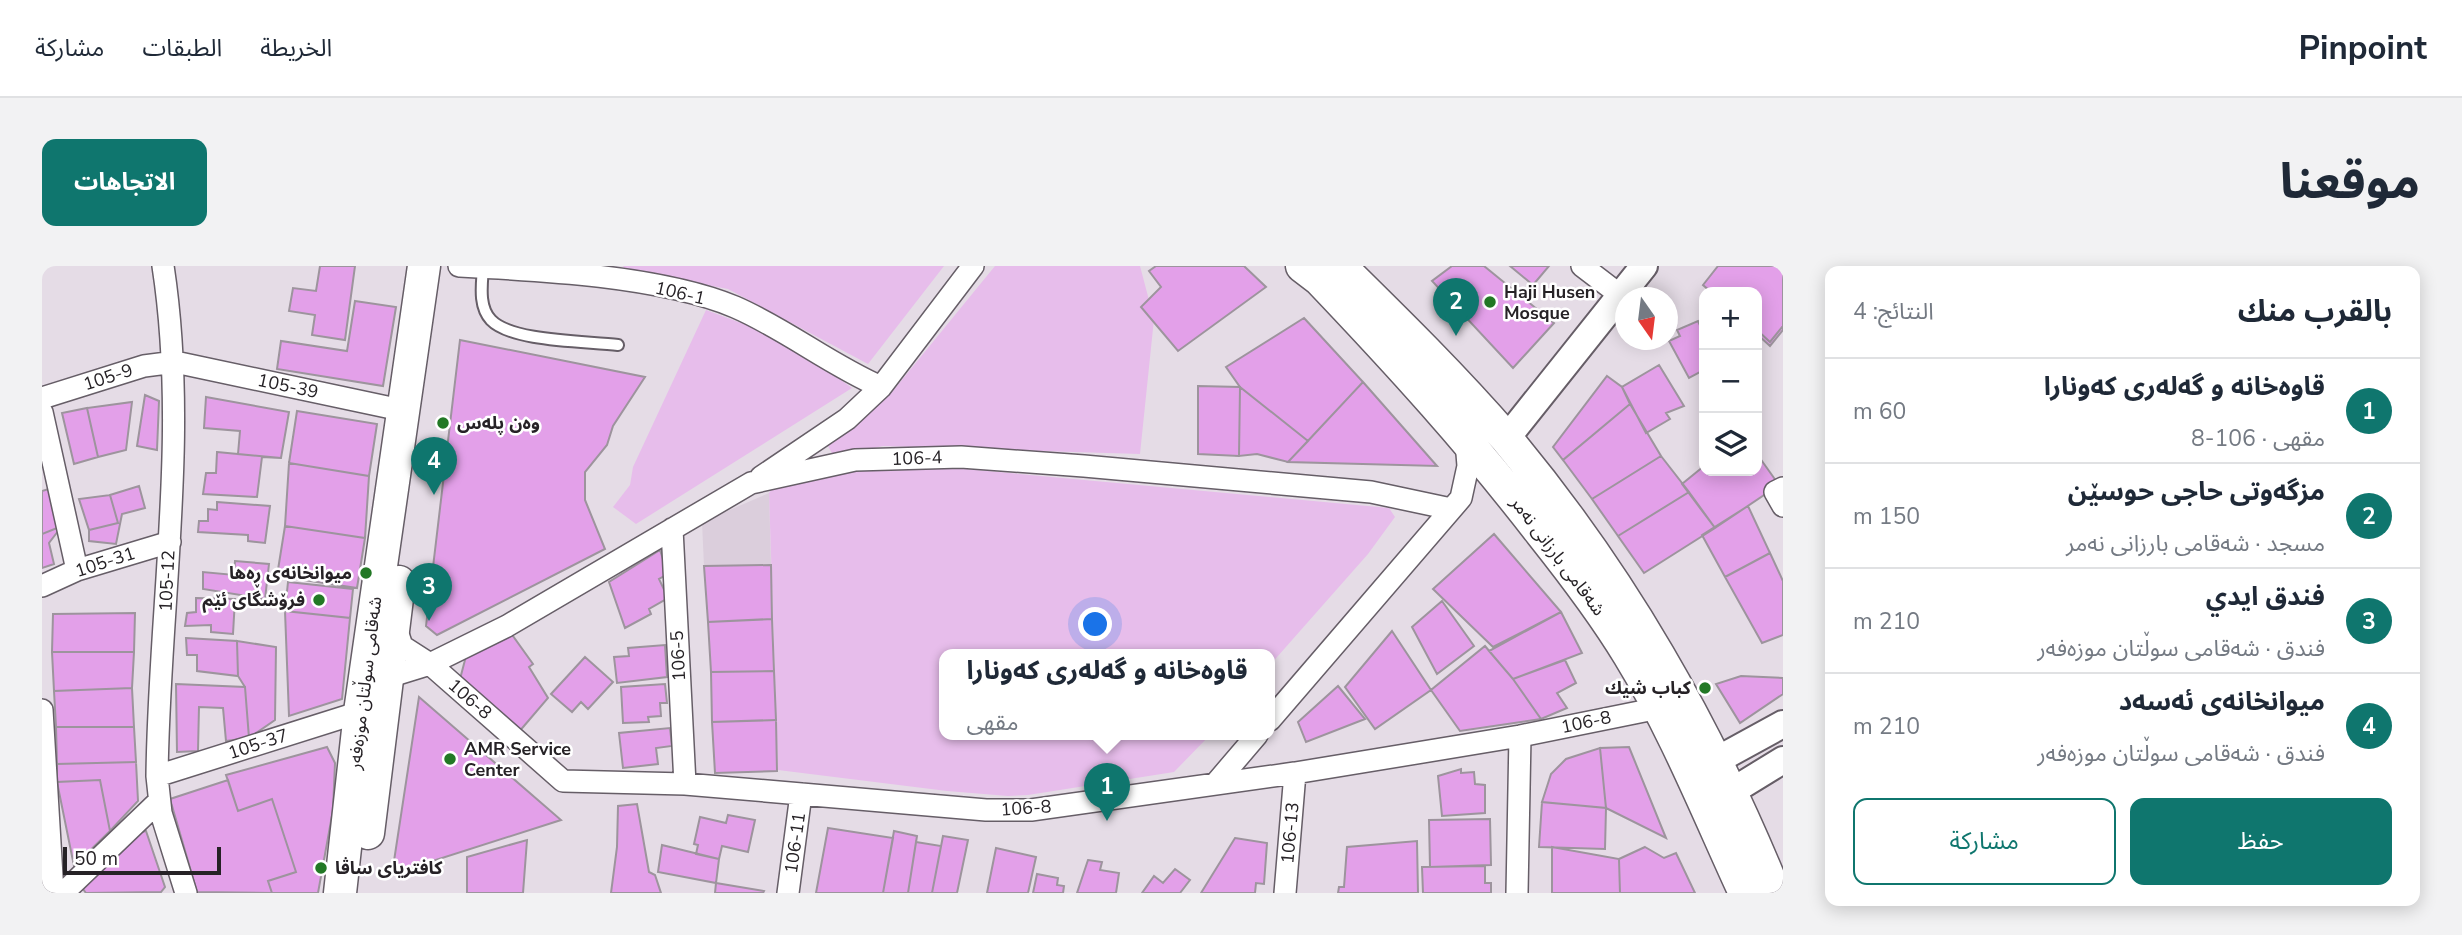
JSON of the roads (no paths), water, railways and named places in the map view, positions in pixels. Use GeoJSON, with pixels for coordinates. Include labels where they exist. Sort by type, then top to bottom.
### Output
{"type":"FeatureCollection","features":[{"type":"Feature","properties":{"kind":"main road","name":"شەقامی سوڵتان موزەفەر"},"geometry":{"type":"LineString","coordinates":[[340,893],[360,712],[401,410],[424,266]]}},
{"type":"Feature","properties":{"kind":"main road","name":"شەقامی سوڵتان موزەفەر"},"geometry":{"type":"LineString","coordinates":[[360,893],[419,416],[443,266]]}},
{"type":"Feature","properties":{"kind":"main road","name":"شەقامی بارزانی نەمر"},"geometry":{"type":"LineString","coordinates":[[1302,266],[1328,288],[1465,437],[1589,594],[1629,654],[1659,708],[1703,768],[1719,800],[1775,893]]}},
{"type":"Feature","properties":{"kind":"main road","name":"شەقامی بارزانی نەمر"},"geometry":{"type":"LineString","coordinates":[[1340,266],[1506,439],[1610,577],[1686,698],[1703,768]]}},
{"type":"Feature","properties":{"kind":"main road","name":"شەقامی بارزانی نەمر"},"geometry":{"type":"LineString","coordinates":[[1719,800],[1745,893]]}},
{"type":"Feature","properties":{"kind":"street","name":"105-12"},"geometry":{"type":"LineString","coordinates":[[163,266],[174,362],[170,542],[157,776],[159,801],[186,893]]}},
{"type":"Feature","properties":{"kind":"street","name":"106-1"},"geometry":{"type":"LineString","coordinates":[[459,266],[526,268],[620,280],[682,292],[734,307],[881,387]]}},
{"type":"Feature","properties":{"kind":"street"},"geometry":{"type":"LineString","coordinates":[[751,483],[847,419],[881,387],[973,266]]}},
{"type":"Feature","properties":{"kind":"street"},"geometry":{"type":"LineString","coordinates":[[1582,266],[1615,291]]}},
{"type":"Feature","properties":{"kind":"street"},"geometry":{"type":"LineString","coordinates":[[1627,287],[1644,266]]}},
{"type":"Feature","properties":{"kind":"street"},"geometry":{"type":"LineString","coordinates":[[1506,439],[1615,301]]}},
{"type":"Feature","properties":{"kind":"street","name":"105-9"},"geometry":{"type":"LineString","coordinates":[[43,398],[145,366],[174,362]]}},
{"type":"Feature","properties":{"kind":"street","name":"105-39"},"geometry":{"type":"LineString","coordinates":[[174,362],[401,410]]}},
{"type":"Feature","properties":{"kind":"street"},"geometry":{"type":"LineString","coordinates":[[43,398],[77,570]]}},
{"type":"Feature","properties":{"kind":"street"},"geometry":{"type":"LineString","coordinates":[[1456,503],[1468,466],[1465,437]]}},
{"type":"Feature","properties":{"kind":"street","name":"106-4"},"geometry":{"type":"LineString","coordinates":[[388,677],[430,664],[529,613],[751,483],[855,460],[961,457],[1371,492],[1456,503]]}},
{"type":"Feature","properties":{"kind":"street"},"geometry":{"type":"LineString","coordinates":[[1275,714],[1456,503],[1479,491],[1507,488]]}},
{"type":"Feature","properties":{"kind":"street"},"geometry":{"type":"LineString","coordinates":[[1783,488],[1775,492],[1783,506]]}},
{"type":"Feature","properties":{"kind":"street","name":"106-5"},"geometry":{"type":"LineString","coordinates":[[672,529],[685,783]]}},
{"type":"Feature","properties":{"kind":"street","name":"105-31"},"geometry":{"type":"LineString","coordinates":[[42,586],[77,570],[170,542]]}},
{"type":"Feature","properties":{"kind":"street","name":"106-8"},"geometry":{"type":"LineString","coordinates":[[394,623],[402,646],[430,664],[563,781],[685,783],[986,810],[1031,810],[1295,773],[1520,736],[1659,708]]}},
{"type":"Feature","properties":{"kind":"street"},"geometry":{"type":"LineString","coordinates":[[42,710],[53,893]]}},
{"type":"Feature","properties":{"kind":"street","name":"105-37"},"geometry":{"type":"LineString","coordinates":[[157,776],[360,712]]}},
{"type":"Feature","properties":{"kind":"street"},"geometry":{"type":"LineString","coordinates":[[1703,768],[1783,724]]}},
{"type":"Feature","properties":{"kind":"street"},"geometry":{"type":"LineString","coordinates":[[1517,893],[1520,736]]}},
{"type":"Feature","properties":{"kind":"street"},"geometry":{"type":"LineString","coordinates":[[1216,783],[1253,740]]}},
{"type":"Feature","properties":{"kind":"street"},"geometry":{"type":"LineString","coordinates":[[1719,800],[1783,760]]}},
{"type":"Feature","properties":{"kind":"street","name":"106-13"},"geometry":{"type":"LineString","coordinates":[[1285,893],[1295,773]]}},
{"type":"Feature","properties":{"kind":"street","name":"106-11"},"geometry":{"type":"LineString","coordinates":[[788,893],[802,794]]}},
{"type":"Feature","properties":{"kind":"street"},"geometry":{"type":"LineString","coordinates":[[63,893],[159,801]]}},
{"type":"Feature","properties":{"kind":"lane"},"geometry":{"type":"LineString","coordinates":[[483,267],[481,300],[490,319],[512,332],[618,345]]}},
{"type":"Feature","properties":{"kind":"place","name":"Haji Husen Mosque"},"geometry":{"type":"Point","coordinates":[1490,302]}},
{"type":"Feature","properties":{"kind":"place","name":"مزگەوتی حاجی حوسێن"},"geometry":{"type":"Point","coordinates":[1456,336]}},
{"type":"Feature","properties":{"kind":"place","name":"وەن پلەس"},"geometry":{"type":"Point","coordinates":[443,423]}},
{"type":"Feature","properties":{"kind":"place","name":"میوانخانەی ئەسەد"},"geometry":{"type":"Point","coordinates":[434,495]}},
{"type":"Feature","properties":{"kind":"place","name":"میوانخانەی ڕەها"},"geometry":{"type":"Point","coordinates":[366,573]}},
{"type":"Feature","properties":{"kind":"place","name":"فرۆشگای ئێم"},"geometry":{"type":"Point","coordinates":[319,600]}},
{"type":"Feature","properties":{"kind":"place","name":"فندق ايدي"},"geometry":{"type":"Point","coordinates":[429,621]}},
{"type":"Feature","properties":{"kind":"place","name":"كباب شيك"},"geometry":{"type":"Point","coordinates":[1705,688]}},
{"type":"Feature","properties":{"kind":"place","name":"AMR Service Center"},"geometry":{"type":"Point","coordinates":[450,759]}},
{"type":"Feature","properties":{"kind":"place","name":"قاوەخانە و گەلەری کەونارا"},"geometry":{"type":"Point","coordinates":[1107,821]}},
{"type":"Feature","properties":{"kind":"place","name":"کافتریای ساڤا"},"geometry":{"type":"Point","coordinates":[321,868]}}]}
